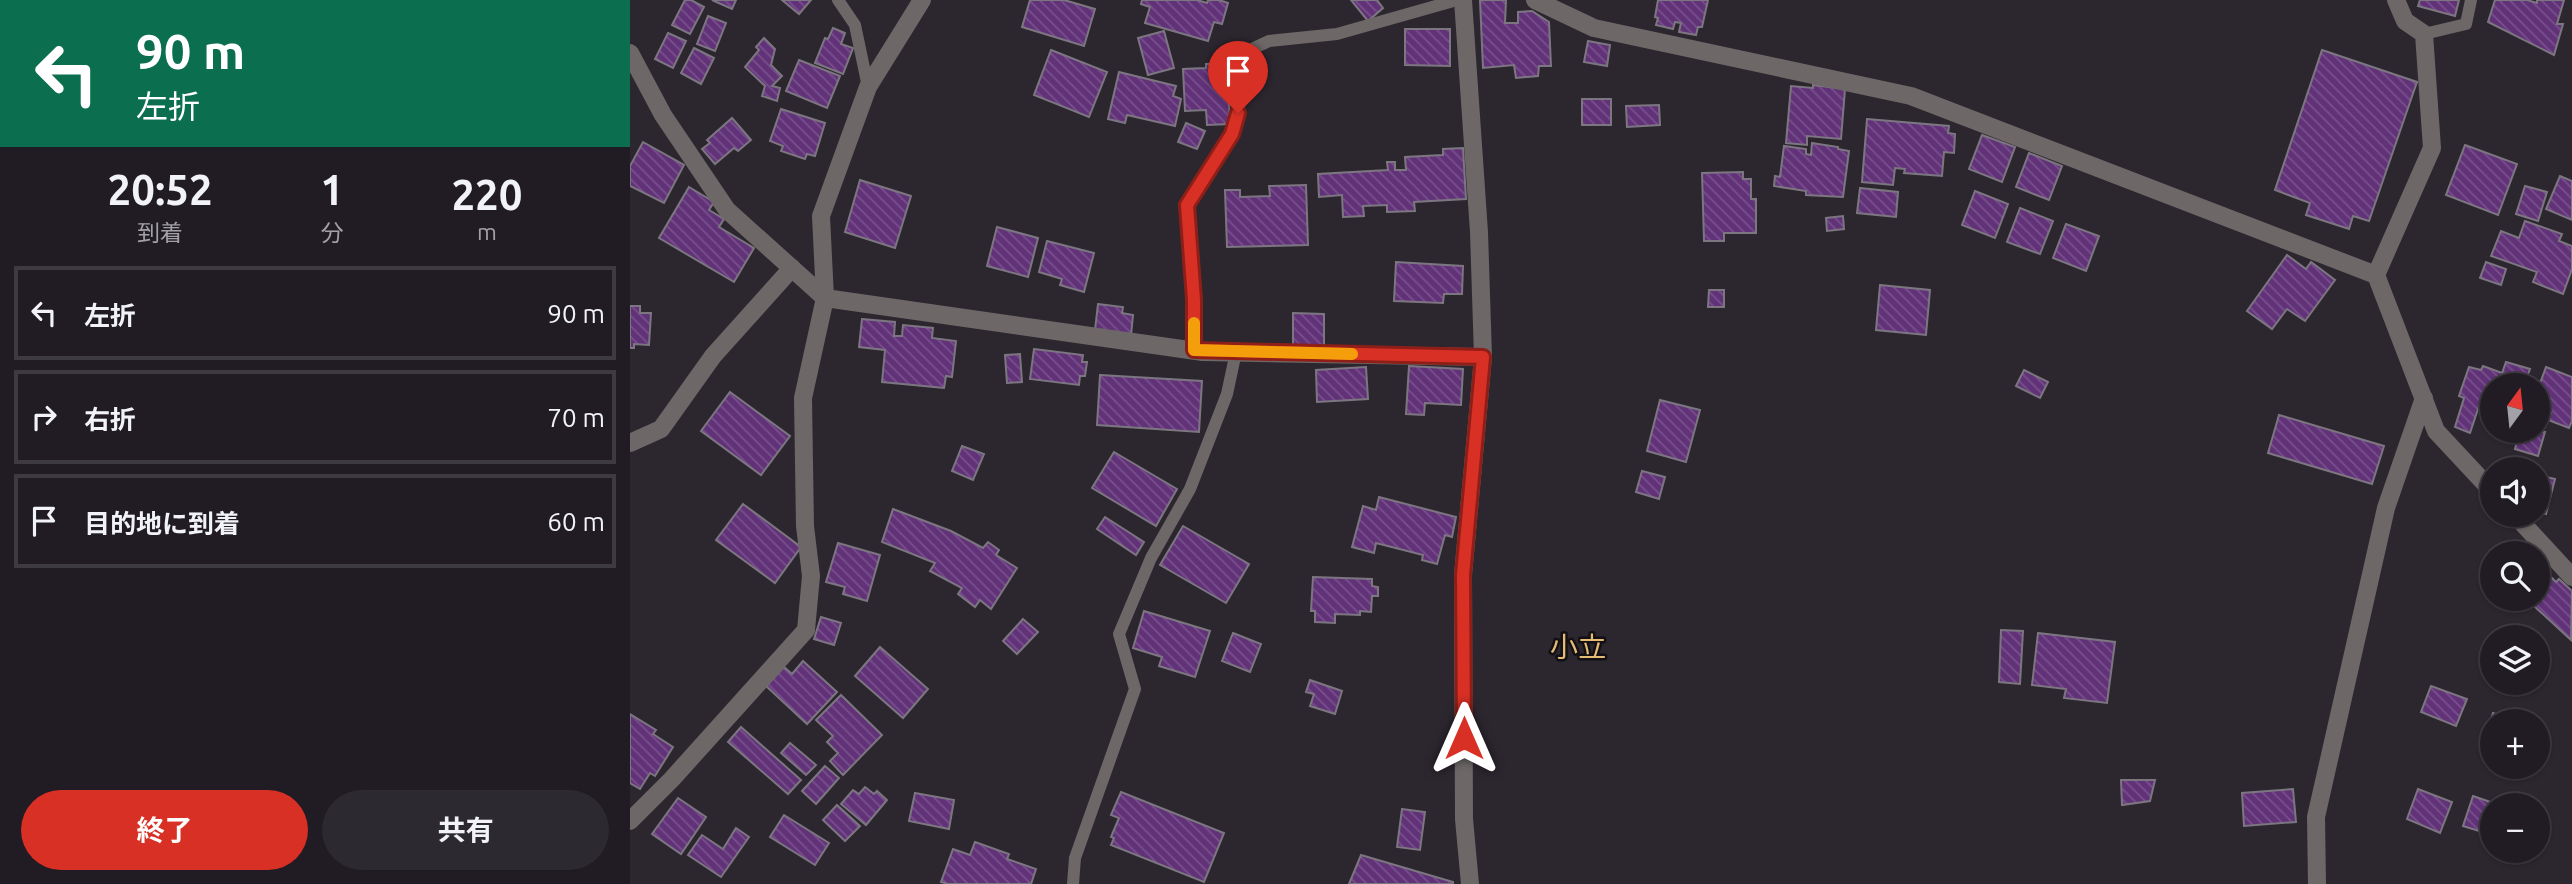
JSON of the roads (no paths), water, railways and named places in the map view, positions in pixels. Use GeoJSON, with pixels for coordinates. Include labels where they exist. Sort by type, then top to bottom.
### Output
{"type":"FeatureCollection","features":[{"type":"Feature","properties":{"kind":"street"},"geometry":{"type":"LineString","coordinates":[[630,821],[672,779],[806,630],[811,576],[805,526],[803,398],[825,298],[821,216],[869,87],[922,0]]}},
{"type":"Feature","properties":{"kind":"street"},"geometry":{"type":"LineString","coordinates":[[1463,0],[1479,232],[1483,357],[1463,575],[1464,819],[1470,884]]}},
{"type":"Feature","properties":{"kind":"street"},"geometry":{"type":"LineString","coordinates":[[1535,0],[1594,28],[1911,96],[2376,275]]}},
{"type":"Feature","properties":{"kind":"street"},"geometry":{"type":"LineString","coordinates":[[2396,0],[2404,21],[2424,34],[2432,148],[2376,275],[2436,431],[2480,478]]}},
{"type":"Feature","properties":{"kind":"street"},"geometry":{"type":"LineString","coordinates":[[630,53],[663,115],[727,210],[825,298],[1194,350],[1483,357]]}},
{"type":"Feature","properties":{"kind":"street"},"geometry":{"type":"LineString","coordinates":[[630,443],[661,429],[713,356],[792,268]]}},
{"type":"Feature","properties":{"kind":"street"},"geometry":{"type":"LineString","coordinates":[[2317,884],[2316,817],[2386,508],[2424,398]]}},
{"type":"Feature","properties":{"kind":"street"},"geometry":{"type":"LineString","coordinates":[[2526,527],[2572,577]]}},
{"type":"Feature","properties":{"kind":"lane"},"geometry":{"type":"LineString","coordinates":[[838,0],[855,25],[869,87]]}},
{"type":"Feature","properties":{"kind":"lane"},"geometry":{"type":"LineString","coordinates":[[1194,350],[1194,300],[1187,205],[1232,134],[1254,48],[1269,41],[1337,34],[1457,0]]}},
{"type":"Feature","properties":{"kind":"lane"},"geometry":{"type":"LineString","coordinates":[[2424,34],[2466,24],[2471,0]]}},
{"type":"Feature","properties":{"kind":"lane"},"geometry":{"type":"LineString","coordinates":[[1073,884],[1074,858],[1135,689],[1119,634],[1151,558],[1190,489],[1227,394],[1236,352]]}},
{"type":"Feature","properties":{"kind":"district","name":"小立"},"geometry":{"type":"Point","coordinates":[1578,646]}}]}
